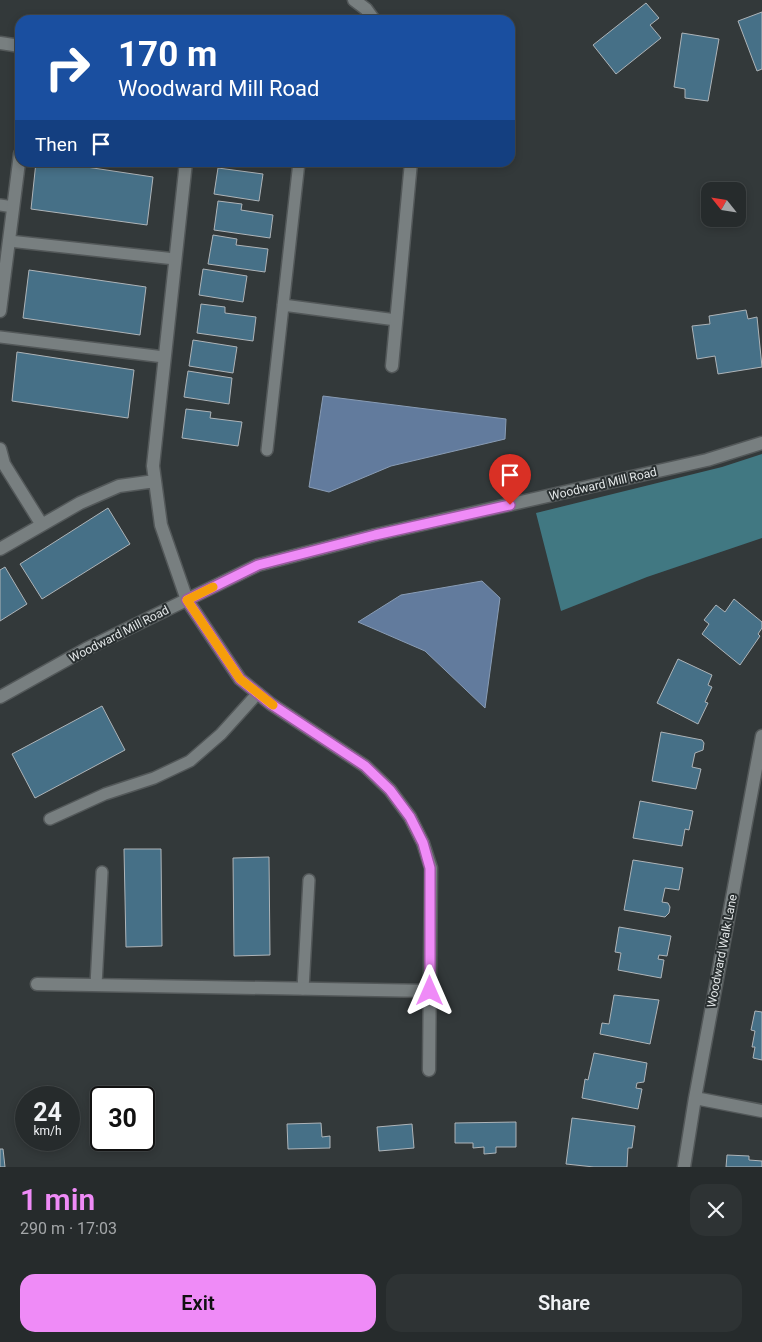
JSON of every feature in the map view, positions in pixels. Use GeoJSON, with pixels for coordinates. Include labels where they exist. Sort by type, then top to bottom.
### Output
{"type":"FeatureCollection","features":[{"type":"Feature","properties":{"kind":"street"},"geometry":{"type":"LineString","coordinates":[[354,0],[370,15]]}},
{"type":"Feature","properties":{"kind":"street"},"geometry":{"type":"LineString","coordinates":[[0,42],[15,45]]}},
{"type":"Feature","properties":{"kind":"street"},"geometry":{"type":"LineString","coordinates":[[0,311],[18,167]]}},
{"type":"Feature","properties":{"kind":"street"},"geometry":{"type":"LineString","coordinates":[[185,167],[153,466],[161,525],[187,600],[240,679],[365,766],[390,790],[410,817],[423,843],[430,868],[429,1070]]}},
{"type":"Feature","properties":{"kind":"street"},"geometry":{"type":"LineString","coordinates":[[392,366],[411,167]]}},
{"type":"Feature","properties":{"kind":"street","name":"Woodward Mill Road"},"geometry":{"type":"LineString","coordinates":[[0,696],[86,649],[258,565],[384,533],[707,460],[762,443]]}},
{"type":"Feature","properties":{"kind":"street"},"geometry":{"type":"LineString","coordinates":[[0,449],[4,464],[42,525]]}},
{"type":"Feature","properties":{"kind":"street"},"geometry":{"type":"LineString","coordinates":[[0,549],[80,503],[119,486],[155,481]]}},
{"type":"Feature","properties":{"kind":"street","name":"Woodward Walk Lane"},"geometry":{"type":"LineString","coordinates":[[684,1167],[762,736]]}},
{"type":"Feature","properties":{"kind":"street"},"geometry":{"type":"LineString","coordinates":[[37,984],[430,991]]}},
{"type":"Feature","properties":{"kind":"street"},"geometry":{"type":"LineString","coordinates":[[695,1098],[762,1111]]}},
{"type":"Feature","properties":{"kind":"lane"},"geometry":{"type":"LineString","coordinates":[[267,450],[298,167]]}},
{"type":"Feature","properties":{"kind":"lane"},"geometry":{"type":"LineString","coordinates":[[0,205],[13,206]]}},
{"type":"Feature","properties":{"kind":"lane"},"geometry":{"type":"LineString","coordinates":[[9,241],[175,259]]}},
{"type":"Feature","properties":{"kind":"lane"},"geometry":{"type":"LineString","coordinates":[[283,305],[396,320]]}},
{"type":"Feature","properties":{"kind":"lane"},"geometry":{"type":"LineString","coordinates":[[0,337],[164,357]]}},
{"type":"Feature","properties":{"kind":"lane"},"geometry":{"type":"LineString","coordinates":[[50,819],[105,794],[154,778],[190,761],[221,734],[258,693]]}},
{"type":"Feature","properties":{"kind":"lane"},"geometry":{"type":"LineString","coordinates":[[96,985],[102,872]]}},
{"type":"Feature","properties":{"kind":"lane"},"geometry":{"type":"LineString","coordinates":[[303,989],[310,880]]}},
{"type":"Feature","properties":{"kind":"shaded area"},"geometry":{"type":"Polygon","coordinates":[[[323,396],[506,419],[505,439],[391,466],[329,492],[309,487],[323,396]]]}},
{"type":"Feature","properties":{"kind":"shaded area"},"geometry":{"type":"Polygon","coordinates":[[[762,454],[762,538],[647,577],[561,611],[536,513],[722,467],[762,454]]]}},
{"type":"Feature","properties":{"kind":"shaded area"},"geometry":{"type":"Polygon","coordinates":[[[482,581],[500,598],[485,708],[425,651],[358,622],[401,595],[482,581]]]}},
{"type":"Feature","properties":{"kind":"building"},"geometry":{"type":"Polygon","coordinates":[[[646,3],[659,18],[650,25],[661,38],[616,74],[593,45],[646,3]]]}},
{"type":"Feature","properties":{"kind":"building"},"geometry":{"type":"Polygon","coordinates":[[[762,12],[762,69],[757,71],[738,21],[762,12]]]}},
{"type":"Feature","properties":{"kind":"building"},"geometry":{"type":"Polygon","coordinates":[[[682,33],[719,39],[708,101],[685,98],[685,89],[674,87],[682,33]]]}},
{"type":"Feature","properties":{"kind":"building"},"geometry":{"type":"Polygon","coordinates":[[[35,167],[86,167],[153,177],[147,225],[31,209],[35,167]]]}},
{"type":"Feature","properties":{"kind":"building"},"geometry":{"type":"Polygon","coordinates":[[[218,168],[263,174],[259,201],[214,194],[218,168]]]}},
{"type":"Feature","properties":{"kind":"building"},"geometry":{"type":"Polygon","coordinates":[[[218,201],[242,204],[241,210],[273,215],[270,238],[214,230],[218,201]]]}},
{"type":"Feature","properties":{"kind":"building"},"geometry":{"type":"Polygon","coordinates":[[[213,235],[237,239],[236,245],[268,249],[265,272],[208,264],[213,235]]]}},
{"type":"Feature","properties":{"kind":"building"},"geometry":{"type":"Polygon","coordinates":[[[203,269],[247,276],[243,302],[199,295],[203,269]]]}},
{"type":"Feature","properties":{"kind":"building"},"geometry":{"type":"Polygon","coordinates":[[[29,270],[146,287],[140,335],[23,318],[29,270]]]}},
{"type":"Feature","properties":{"kind":"building"},"geometry":{"type":"Polygon","coordinates":[[[201,304],[225,307],[225,313],[256,317],[253,341],[197,333],[201,304]]]}},
{"type":"Feature","properties":{"kind":"building"},"geometry":{"type":"Polygon","coordinates":[[[746,310],[748,319],[757,317],[762,367],[718,374],[715,356],[697,359],[692,326],[710,324],[709,316],[746,310]]]}},
{"type":"Feature","properties":{"kind":"building"},"geometry":{"type":"Polygon","coordinates":[[[193,340],[237,347],[233,373],[189,366],[193,340]]]}},
{"type":"Feature","properties":{"kind":"building"},"geometry":{"type":"Polygon","coordinates":[[[17,352],[134,370],[128,418],[12,401],[17,352]]]}},
{"type":"Feature","properties":{"kind":"building"},"geometry":{"type":"Polygon","coordinates":[[[188,371],[232,378],[229,404],[184,397],[188,371]]]}},
{"type":"Feature","properties":{"kind":"building"},"geometry":{"type":"Polygon","coordinates":[[[186,409],[211,412],[210,418],[242,422],[238,446],[182,438],[186,409]]]}},
{"type":"Feature","properties":{"kind":"building"},"geometry":{"type":"Polygon","coordinates":[[[108,508],[130,544],[42,599],[20,564],[108,508]]]}},
{"type":"Feature","properties":{"kind":"building"},"geometry":{"type":"Polygon","coordinates":[[[5,567],[27,604],[0,621],[0,570],[5,567]]]}},
{"type":"Feature","properties":{"kind":"building"},"geometry":{"type":"Polygon","coordinates":[[[734,599],[762,622],[762,628],[758,634],[760,636],[740,665],[702,634],[709,624],[704,620],[716,605],[725,612],[734,599]]]}},
{"type":"Feature","properties":{"kind":"building"},"geometry":{"type":"Polygon","coordinates":[[[678,659],[712,675],[708,685],[712,687],[705,702],[708,703],[698,724],[657,703],[678,659]]]}},
{"type":"Feature","properties":{"kind":"building"},"geometry":{"type":"Polygon","coordinates":[[[102,706],[125,750],[35,798],[12,754],[102,706]]]}},
{"type":"Feature","properties":{"kind":"building"},"geometry":{"type":"Polygon","coordinates":[[[661,732],[702,740],[704,743],[703,750],[695,753],[692,767],[701,769],[696,789],[652,781],[661,732]]]}},
{"type":"Feature","properties":{"kind":"building"},"geometry":{"type":"Polygon","coordinates":[[[640,801],[693,811],[689,830],[685,829],[682,846],[633,838],[640,801]]]}},
{"type":"Feature","properties":{"kind":"building"},"geometry":{"type":"Polygon","coordinates":[[[124,849],[161,849],[162,946],[126,947],[124,849]]]}},
{"type":"Feature","properties":{"kind":"building"},"geometry":{"type":"Polygon","coordinates":[[[269,857],[270,955],[234,956],[233,858],[269,857]]]}},
{"type":"Feature","properties":{"kind":"building"},"geometry":{"type":"Polygon","coordinates":[[[633,860],[683,868],[679,890],[665,888],[662,902],[668,903],[670,907],[669,913],[665,917],[624,910],[633,860]]]}},
{"type":"Feature","properties":{"kind":"building"},"geometry":{"type":"Polygon","coordinates":[[[619,927],[671,936],[667,956],[659,955],[658,959],[664,960],[661,978],[618,970],[621,953],[615,952],[619,927]]]}},
{"type":"Feature","properties":{"kind":"building"},"geometry":{"type":"Polygon","coordinates":[[[614,995],[659,1000],[650,1044],[600,1034],[602,1023],[609,1024],[614,995]]]}},
{"type":"Feature","properties":{"kind":"building"},"geometry":{"type":"Polygon","coordinates":[[[755,1011],[762,1012],[762,1060],[753,1058],[755,1047],[752,1047],[755,1031],[751,1030],[755,1011]]]}},
{"type":"Feature","properties":{"kind":"building"},"geometry":{"type":"Polygon","coordinates":[[[594,1053],[647,1063],[644,1082],[637,1083],[636,1088],[642,1089],[638,1109],[582,1098],[585,1079],[588,1080],[594,1053]]]}},
{"type":"Feature","properties":{"kind":"building"},"geometry":{"type":"Polygon","coordinates":[[[572,1118],[635,1126],[632,1148],[628,1148],[627,1167],[594,1167],[566,1164],[572,1118]]]}},
{"type":"Feature","properties":{"kind":"building"},"geometry":{"type":"Polygon","coordinates":[[[516,1122],[516,1147],[496,1147],[496,1153],[484,1154],[484,1147],[473,1148],[473,1143],[455,1143],[455,1123],[516,1122]]]}},
{"type":"Feature","properties":{"kind":"building"},"geometry":{"type":"Polygon","coordinates":[[[321,1123],[322,1137],[330,1136],[330,1148],[288,1149],[287,1124],[321,1123]]]}},
{"type":"Feature","properties":{"kind":"building"},"geometry":{"type":"Polygon","coordinates":[[[412,1124],[414,1148],[379,1151],[377,1127],[412,1124]]]}},
{"type":"Feature","properties":{"kind":"building"},"geometry":{"type":"Polygon","coordinates":[[[0,1149],[3,1149],[5,1167],[0,1167],[0,1149]]]}},
{"type":"Feature","properties":{"kind":"building"},"geometry":{"type":"Polygon","coordinates":[[[727,1155],[749,1156],[749,1160],[762,1161],[762,1167],[726,1167],[727,1155]]]}},
{"type":"Feature","properties":{"kind":"slow traffic"},"geometry":{"type":"LineString","coordinates":[[213,587],[187,600],[240,679],[273,705]]}},
{"type":"Feature","properties":{"kind":"route"},"geometry":{"type":"LineString","coordinates":[[430,991],[430,868],[423,843],[410,817],[390,790],[365,766],[271,704],[240,679],[187,600],[258,565],[375,535],[510,505]]}}]}
